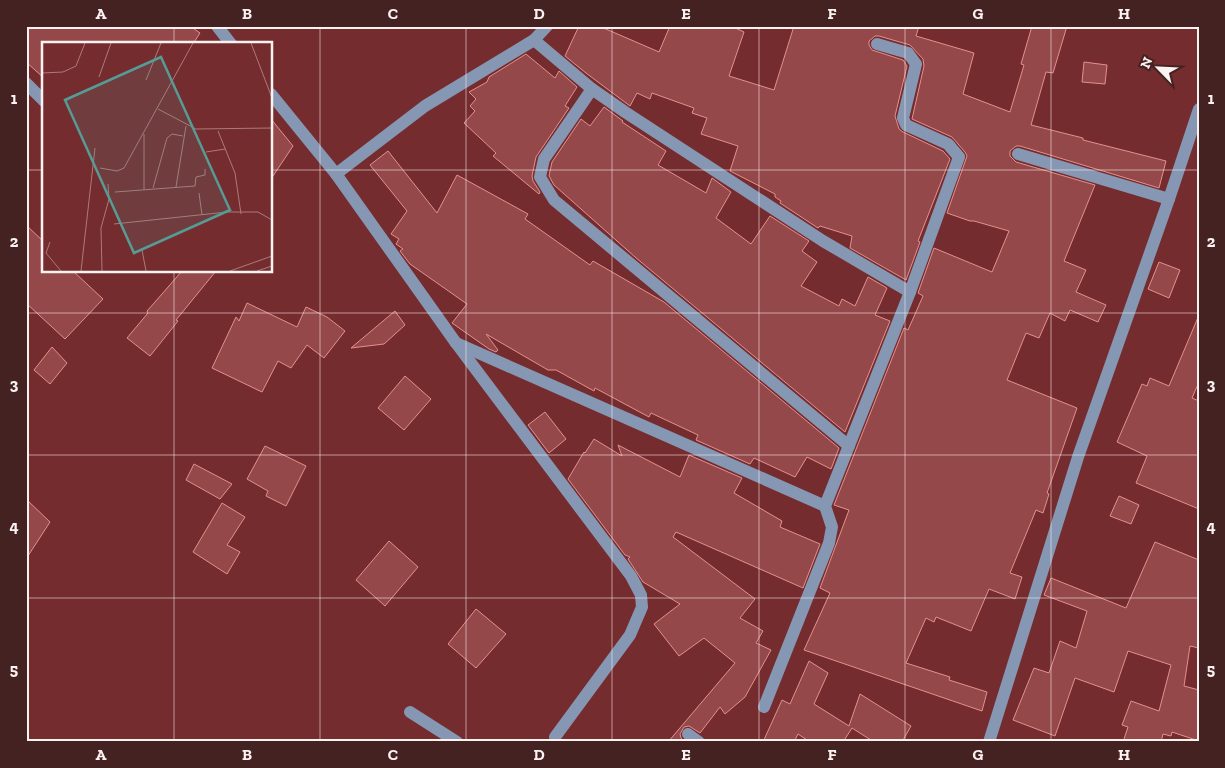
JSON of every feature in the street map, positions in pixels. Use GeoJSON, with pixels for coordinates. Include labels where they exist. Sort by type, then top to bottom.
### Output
{"type":"FeatureCollection","features":[{"type":"Feature","properties":{"kind":"street"},"geometry":{"type":"LineString","coordinates":[[217,26],[229,42]]}},
{"type":"Feature","properties":{"kind":"street"},"geometry":{"type":"LineString","coordinates":[[336,174],[425,106],[534,40],[547,26]]}},
{"type":"Feature","properties":{"kind":"street"},"geometry":{"type":"LineString","coordinates":[[534,40],[592,89],[823,241],[910,292]]}},
{"type":"Feature","properties":{"kind":"street"},"geometry":{"type":"LineString","coordinates":[[764,708],[830,543],[832,527],[825,506],[910,292],[959,157],[948,144],[906,125],[903,118],[916,64],[908,53],[877,44]]}},
{"type":"Feature","properties":{"kind":"street"},"geometry":{"type":"LineString","coordinates":[[26,83],[42,99]]}},
{"type":"Feature","properties":{"kind":"street"},"geometry":{"type":"LineString","coordinates":[[592,89],[544,159],[540,177],[554,200],[849,446]]}},
{"type":"Feature","properties":{"kind":"street"},"geometry":{"type":"LineString","coordinates":[[272,95],[336,174],[456,343],[631,576],[640,595],[642,607],[630,635],[555,737]]}},
{"type":"Feature","properties":{"kind":"street"},"geometry":{"type":"LineString","coordinates":[[990,742],[1078,457],[1199,109]]}},
{"type":"Feature","properties":{"kind":"street"},"geometry":{"type":"LineString","coordinates":[[1018,154],[1169,199]]}},
{"type":"Feature","properties":{"kind":"street"},"geometry":{"type":"LineString","coordinates":[[456,343],[825,506]]}},
{"type":"Feature","properties":{"kind":"street"},"geometry":{"type":"LineString","coordinates":[[410,712],[458,742]]}},
{"type":"Feature","properties":{"kind":"street"},"geometry":{"type":"LineString","coordinates":[[688,734],[699,742]]}},
{"type":"Feature","properties":{"kind":"building"},"geometry":{"type":"Polygon","coordinates":[[[26,26],[190,26],[200,33],[194,42],[42,42],[42,76],[26,62],[26,26]]]}},
{"type":"Feature","properties":{"kind":"building"},"geometry":{"type":"Polygon","coordinates":[[[579,26],[599,26],[659,52],[670,26],[731,26],[744,32],[729,76],[774,90],[794,26],[919,26],[916,36],[974,53],[963,94],[1010,112],[1024,65],[1021,64],[1032,26],[1067,26],[1053,73],[1046,72],[1031,125],[1166,161],[1159,188],[1020,146],[1016,146],[1010,151],[1010,156],[1016,162],[1095,185],[1064,261],[1086,270],[1076,292],[1106,305],[1098,322],[1070,310],[1065,321],[1050,313],[1039,338],[1026,333],[1007,380],[1077,408],[1047,493],[1049,494],[1043,513],[1036,510],[1010,573],[1022,577],[1015,599],[989,589],[971,631],[936,617],[934,622],[926,618],[906,663],[950,677],[949,680],[987,692],[982,711],[804,650],[830,593],[820,588],[849,510],[834,505],[904,328],[908,330],[923,296],[918,293],[934,248],[992,272],[1009,231],[947,213],[967,156],[952,137],[912,119],[924,66],[923,59],[910,45],[879,36],[875,36],[869,41],[872,50],[903,60],[907,66],[895,116],[899,129],[943,151],[950,159],[918,241],[920,242],[906,280],[850,248],[852,236],[820,226],[818,228],[780,203],[781,201],[775,197],[775,194],[730,171],[738,146],[701,134],[707,118],[692,113],[694,108],[652,93],[650,99],[637,93],[630,106],[586,73],[565,56],[579,26]]]}},
{"type":"Feature","properties":{"kind":"building"},"geometry":{"type":"Polygon","coordinates":[[[526,54],[555,78],[559,71],[577,87],[565,106],[569,108],[536,157],[532,176],[540,192],[539,194],[493,156],[496,153],[464,123],[475,111],[470,106],[476,99],[469,92],[487,82],[489,77],[526,54]]]}},
{"type":"Feature","properties":{"kind":"building"},"geometry":{"type":"Polygon","coordinates":[[[1084,62],[1107,65],[1105,84],[1082,82],[1084,62]]]}},
{"type":"Feature","properties":{"kind":"building"},"geometry":{"type":"Polygon","coordinates":[[[604,107],[622,122],[666,151],[658,165],[706,193],[712,178],[731,192],[716,218],[751,244],[770,216],[809,241],[802,251],[817,262],[801,286],[839,306],[842,299],[855,306],[868,277],[887,288],[875,315],[890,321],[845,432],[635,257],[554,185],[549,176],[552,162],[581,119],[590,126],[604,107]]]}},
{"type":"Feature","properties":{"kind":"building"},"geometry":{"type":"Polygon","coordinates":[[[272,120],[293,146],[272,178],[272,120]]]}},
{"type":"Feature","properties":{"kind":"building"},"geometry":{"type":"Polygon","coordinates":[[[388,151],[437,213],[457,175],[528,214],[525,219],[590,265],[593,261],[664,302],[839,448],[831,469],[807,457],[795,477],[754,458],[750,464],[696,440],[698,435],[651,413],[649,417],[595,388],[594,391],[556,370],[548,370],[486,334],[498,350],[496,352],[489,349],[452,323],[467,304],[410,264],[400,251],[403,249],[396,244],[399,239],[391,234],[407,211],[370,165],[388,151]]]}},
{"type":"Feature","properties":{"kind":"building"},"geometry":{"type":"Polygon","coordinates":[[[26,225],[42,240],[42,272],[74,272],[103,299],[65,339],[26,303],[26,225]]]}},
{"type":"Feature","properties":{"kind":"building"},"geometry":{"type":"Polygon","coordinates":[[[1159,262],[1180,270],[1169,298],[1148,289],[1159,262]]]}},
{"type":"Feature","properties":{"kind":"building"},"geometry":{"type":"Polygon","coordinates":[[[181,272],[215,272],[176,320],[178,321],[150,356],[127,338],[148,313],[147,311],[181,272]]]}},
{"type":"Feature","properties":{"kind":"building"},"geometry":{"type":"Polygon","coordinates":[[[247,303],[297,327],[306,307],[327,317],[345,331],[324,358],[307,345],[291,368],[278,361],[262,392],[212,368],[236,317],[239,321],[247,303]]]}},
{"type":"Feature","properties":{"kind":"building"},"geometry":{"type":"Polygon","coordinates":[[[395,311],[405,325],[384,344],[351,348],[395,311]]]}},
{"type":"Feature","properties":{"kind":"building"},"geometry":{"type":"Polygon","coordinates":[[[1199,315],[1199,382],[1192,398],[1199,401],[1199,509],[1136,483],[1147,456],[1117,442],[1142,384],[1147,386],[1150,378],[1169,386],[1199,315]]]}},
{"type":"Feature","properties":{"kind":"building"},"geometry":{"type":"Polygon","coordinates":[[[52,347],[67,363],[50,384],[34,370],[52,347]]]}},
{"type":"Feature","properties":{"kind":"building"},"geometry":{"type":"Polygon","coordinates":[[[405,376],[431,399],[404,430],[378,408],[405,376]]]}},
{"type":"Feature","properties":{"kind":"building"},"geometry":{"type":"Polygon","coordinates":[[[545,412],[566,439],[549,453],[528,425],[545,412]]]}},
{"type":"Feature","properties":{"kind":"building"},"geometry":{"type":"Polygon","coordinates":[[[594,439],[622,456],[618,445],[680,477],[689,455],[742,478],[734,493],[782,521],[780,527],[820,544],[803,588],[676,532],[673,537],[755,599],[740,618],[763,631],[756,643],[771,650],[745,697],[725,714],[720,707],[700,733],[689,726],[684,727],[680,734],[685,742],[668,742],[735,663],[704,638],[679,656],[654,624],[680,604],[643,582],[628,559],[630,557],[625,555],[568,479],[594,439]]]}},
{"type":"Feature","properties":{"kind":"building"},"geometry":{"type":"Polygon","coordinates":[[[265,446],[306,466],[286,506],[266,496],[268,491],[247,479],[265,446]]]}},
{"type":"Feature","properties":{"kind":"building"},"geometry":{"type":"Polygon","coordinates":[[[194,464],[232,484],[220,499],[186,480],[194,464]]]}},
{"type":"Feature","properties":{"kind":"building"},"geometry":{"type":"Polygon","coordinates":[[[1119,496],[1139,505],[1131,524],[1110,516],[1119,496]]]}},
{"type":"Feature","properties":{"kind":"building"},"geometry":{"type":"Polygon","coordinates":[[[26,499],[50,522],[26,559],[26,499]]]}},
{"type":"Feature","properties":{"kind":"building"},"geometry":{"type":"Polygon","coordinates":[[[222,503],[245,517],[227,545],[240,552],[227,574],[193,552],[222,503]]]}},
{"type":"Feature","properties":{"kind":"building"},"geometry":{"type":"Polygon","coordinates":[[[389,541],[418,567],[385,606],[356,580],[389,541]]]}},
{"type":"Feature","properties":{"kind":"building"},"geometry":{"type":"Polygon","coordinates":[[[1155,542],[1199,560],[1199,648],[1190,646],[1184,686],[1199,690],[1199,741],[1172,732],[1171,736],[1163,734],[1161,742],[1123,742],[1128,727],[1122,725],[1131,701],[1159,711],[1171,665],[1128,651],[1114,692],[1075,678],[1055,736],[1013,720],[1034,668],[1049,673],[1060,641],[1076,648],[1087,611],[1044,595],[1051,578],[1126,608],[1155,542]]]}},
{"type":"Feature","properties":{"kind":"building"},"geometry":{"type":"Polygon","coordinates":[[[476,609],[506,634],[476,668],[448,644],[476,609]]]}},
{"type":"Feature","properties":{"kind":"building"},"geometry":{"type":"Polygon","coordinates":[[[809,661],[828,673],[814,704],[849,726],[860,694],[911,726],[902,742],[874,742],[852,728],[843,742],[810,742],[798,734],[794,742],[763,742],[782,700],[790,704],[809,661]]]}}]}
